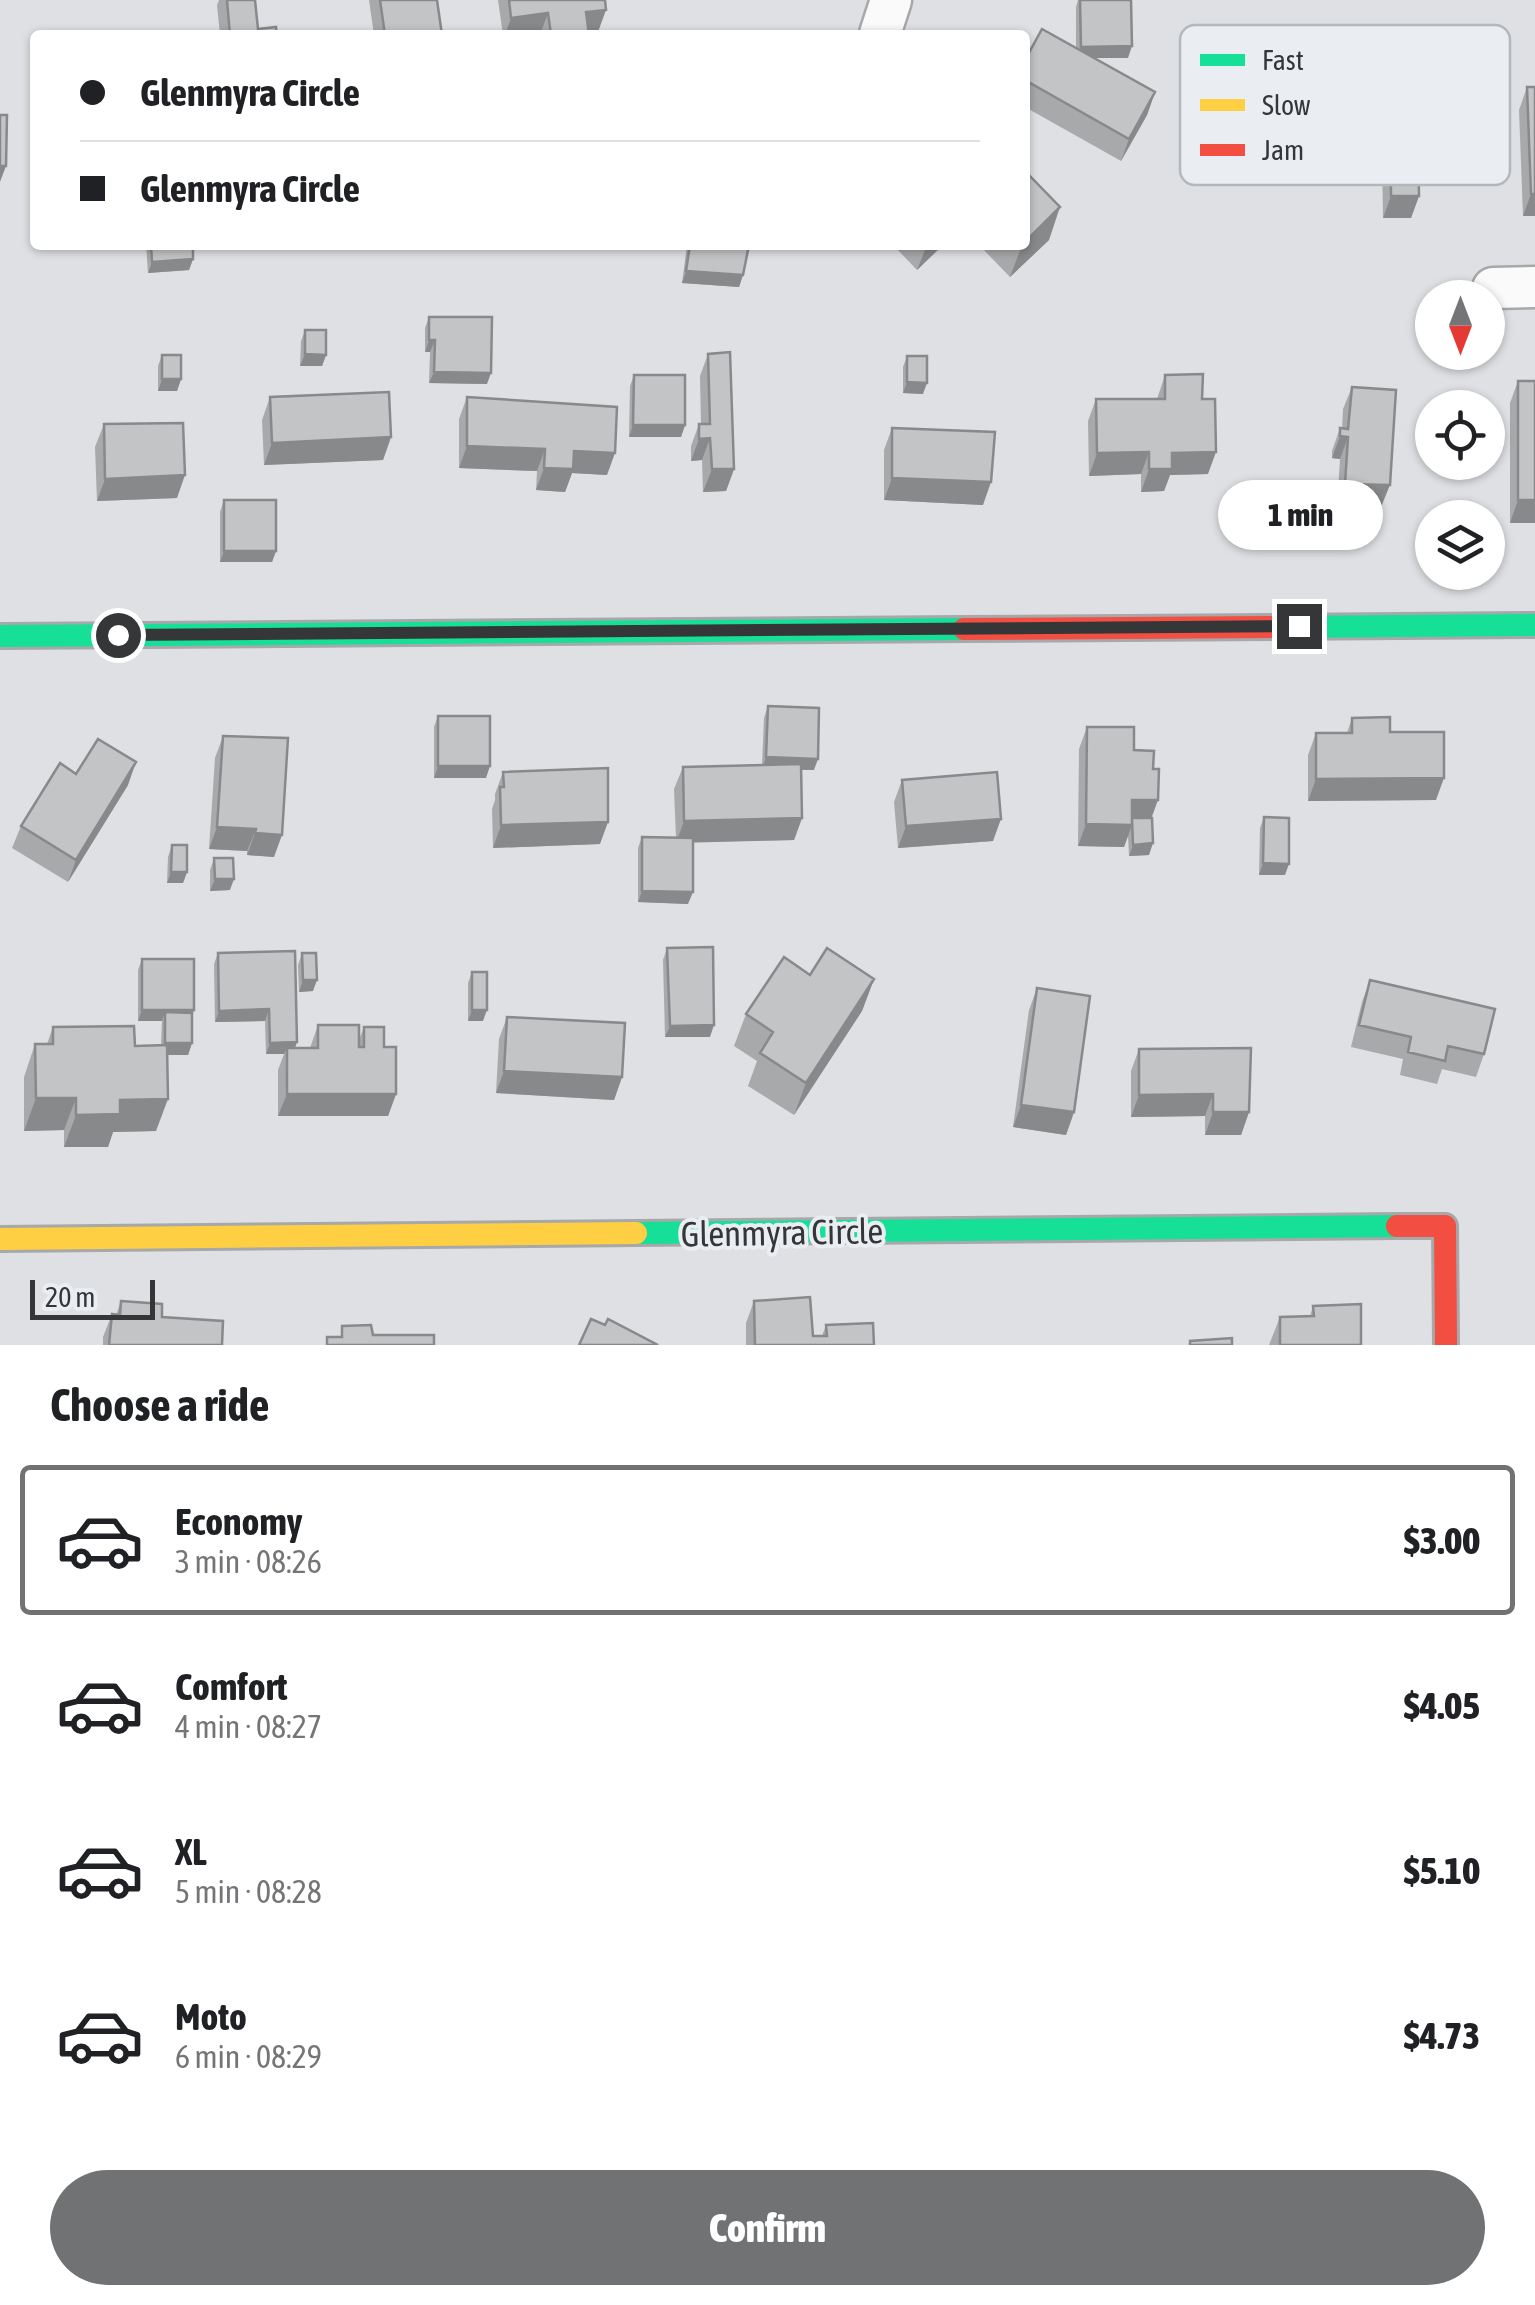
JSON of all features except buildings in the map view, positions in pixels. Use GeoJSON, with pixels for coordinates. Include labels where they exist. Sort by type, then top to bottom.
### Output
{"type":"FeatureCollection","features":[{"type":"Feature","properties":{"kind":"street"},"geometry":{"type":"LineString","coordinates":[[1505,288],[1535,287]]}},
{"type":"Feature","properties":{"kind":"street"},"geometry":{"type":"LineString","coordinates":[[0,636],[1535,625]]}},
{"type":"Feature","properties":{"kind":"street","name":"Glenmyra Circle"},"geometry":{"type":"LineString","coordinates":[[0,1239],[1445,1226],[1446,1345]]}},
{"type":"Feature","properties":{"kind":"traffic: fast"},"geometry":{"type":"LineString","coordinates":[[1273,627],[1535,625]]}},
{"type":"Feature","properties":{"kind":"traffic: fast"},"geometry":{"type":"LineString","coordinates":[[0,636],[964,629]]}},
{"type":"Feature","properties":{"kind":"traffic: fast"},"geometry":{"type":"LineString","coordinates":[[636,1233],[1397,1226]]}},
{"type":"Feature","properties":{"kind":"traffic: slow"},"geometry":{"type":"LineString","coordinates":[[0,1239],[636,1233]]}},
{"type":"Feature","properties":{"kind":"traffic: jam"},"geometry":{"type":"LineString","coordinates":[[964,629],[1273,627]]}},
{"type":"Feature","properties":{"kind":"traffic: jam"},"geometry":{"type":"LineString","coordinates":[[1397,1226],[1445,1226],[1446,1345]]}},
{"type":"Feature","properties":{"kind":"route"},"geometry":{"type":"LineString","coordinates":[[118,635],[1299,626]]}}]}
